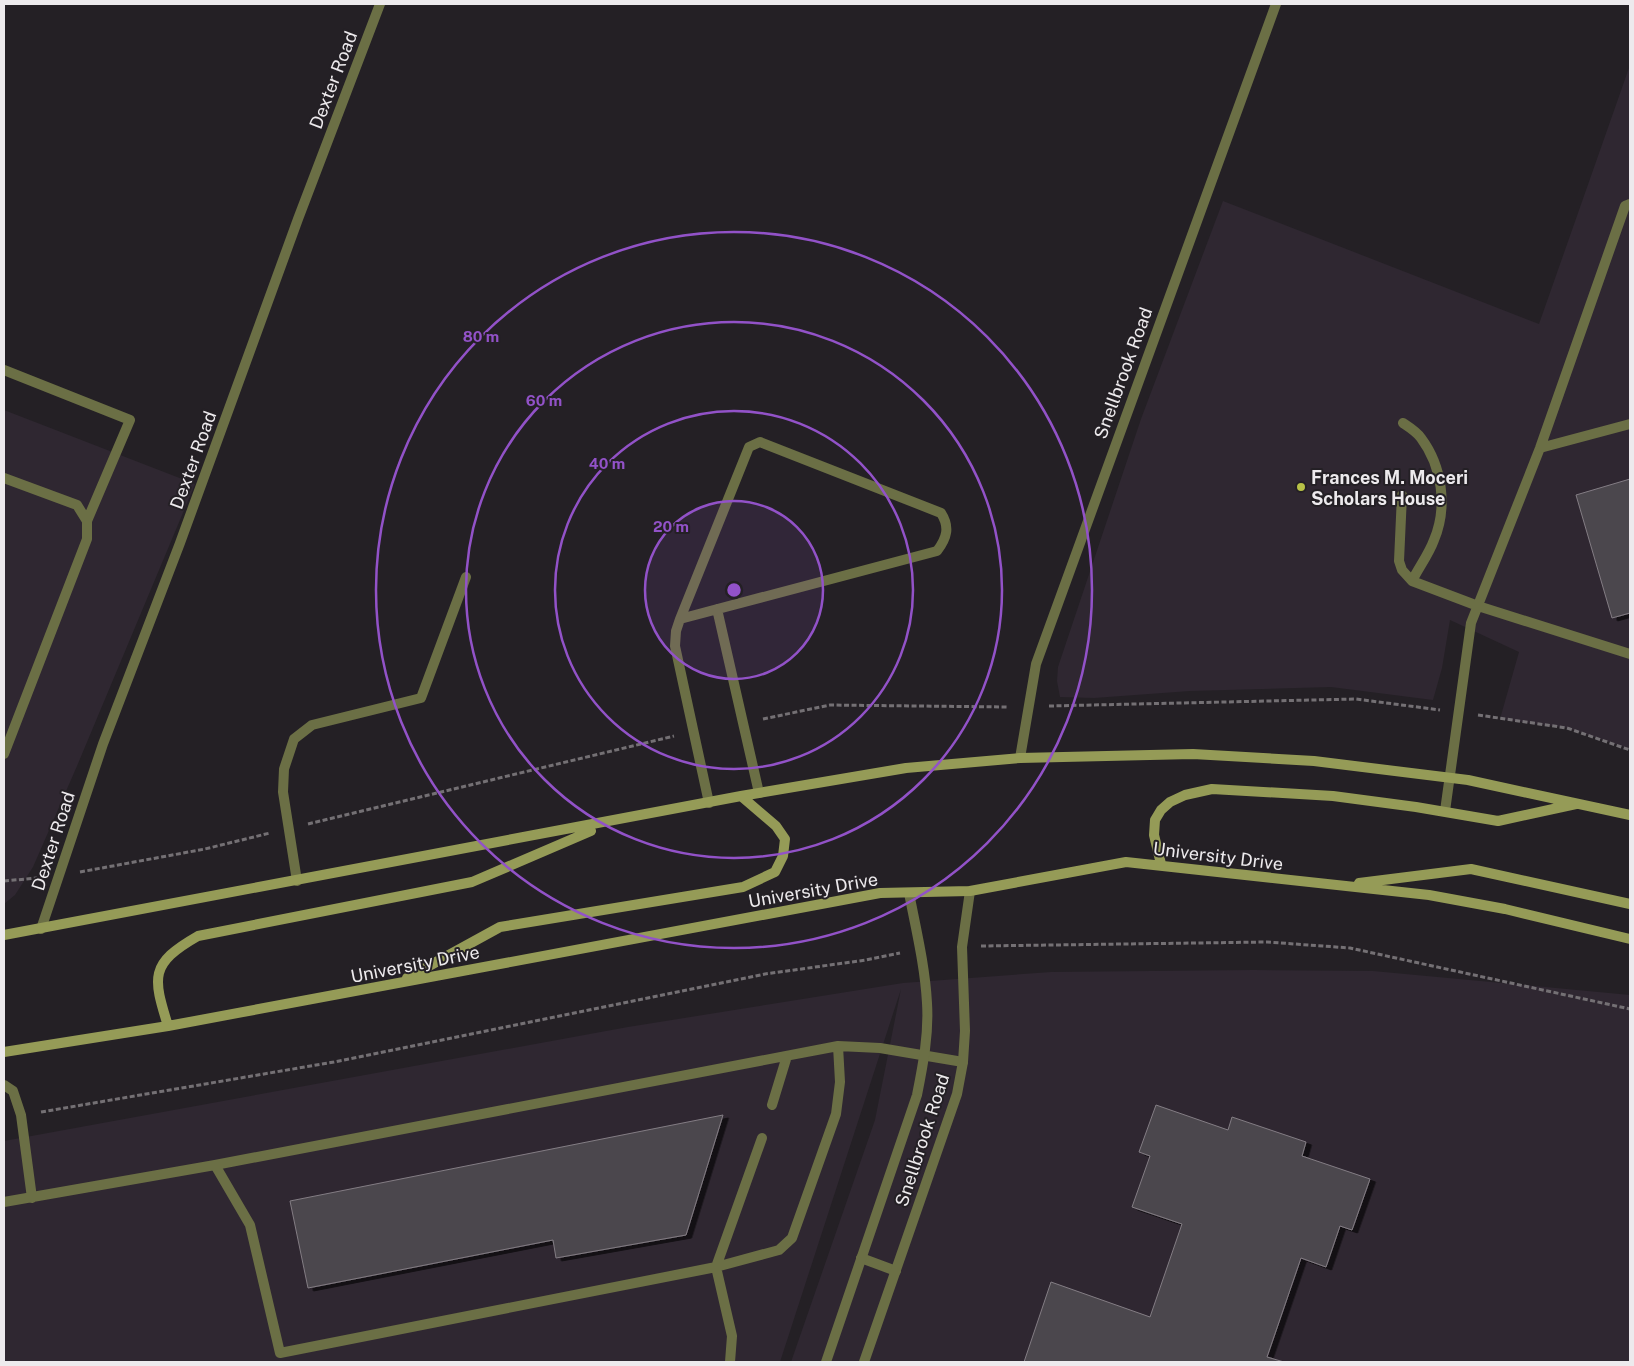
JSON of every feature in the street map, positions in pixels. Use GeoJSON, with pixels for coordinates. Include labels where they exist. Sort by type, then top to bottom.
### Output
{"type":"FeatureCollection","features":[{"type":"Feature","properties":{"kind":"main road"},"geometry":{"type":"LineString","coordinates":[[4,935],[741,796],[906,768],[1020,758],[1152,754],[1230,756],[1323,762],[1449,778],[1580,803],[1630,815]]}},
{"type":"Feature","properties":{"kind":"main road"},"geometry":{"type":"LineString","coordinates":[[1161,864],[1154,836],[1155,820],[1161,810],[1170,802],[1185,795],[1212,789],[1333,796],[1498,820],[1580,803]]}},
{"type":"Feature","properties":{"kind":"main road"},"geometry":{"type":"LineString","coordinates":[[397,984],[500,927],[743,887],[775,872],[783,856],[785,839],[776,826],[741,796]]}},
{"type":"Feature","properties":{"kind":"main road"},"geometry":{"type":"LineString","coordinates":[[168,1026],[157,991],[156,978],[160,967],[175,949],[198,936],[472,882],[610,822]]}},
{"type":"Feature","properties":{"kind":"main road","name":"University Drive"},"geometry":{"type":"LineString","coordinates":[[4,1052],[168,1026],[880,893],[970,890],[1126,862],[1161,864],[1268,879],[1430,895],[1504,909],[1630,939]]}},
{"type":"Feature","properties":{"kind":"main road"},"geometry":{"type":"LineString","coordinates":[[1343,885],[1471,868],[1630,904]]}},
{"type":"Feature","properties":{"kind":"street","name":"Dexter Road"},"geometry":{"type":"LineString","coordinates":[[41,929],[102,744],[180,543],[298,219],[380,4]]}},
{"type":"Feature","properties":{"kind":"street","name":"Snellbrook Road"},"geometry":{"type":"LineString","coordinates":[[1020,758],[1036,664],[1276,4]]}},
{"type":"Feature","properties":{"kind":"street"},"geometry":{"type":"LineString","coordinates":[[1445,812],[1471,623],[1540,448],[1625,206],[1630,204]]}},
{"type":"Feature","properties":{"kind":"street"},"geometry":{"type":"LineString","coordinates":[[4,370],[130,420],[87,521],[87,539],[4,754]]}},
{"type":"Feature","properties":{"kind":"street"},"geometry":{"type":"LineString","coordinates":[[1403,423],[1420,436],[1434,461],[1442,491],[1440,522],[1437,532],[1412,581]]}},
{"type":"Feature","properties":{"kind":"street"},"geometry":{"type":"LineString","coordinates":[[1540,448],[1630,424]]}},
{"type":"Feature","properties":{"kind":"street"},"geometry":{"type":"LineString","coordinates":[[680,619],[937,550],[944,541],[947,532],[946,521],[941,513],[760,442],[749,447],[680,619],[676,631],[675,646],[708,803]]}},
{"type":"Feature","properties":{"kind":"street"},"geometry":{"type":"LineString","coordinates":[[4,478],[77,505],[87,521]]}},
{"type":"Feature","properties":{"kind":"street"},"geometry":{"type":"LineString","coordinates":[[1402,496],[1399,561],[1402,570],[1412,581],[1478,606],[1630,654]]}},
{"type":"Feature","properties":{"kind":"street"},"geometry":{"type":"LineString","coordinates":[[297,881],[283,792],[284,769],[294,739],[312,725],[421,698],[466,577]]}},
{"type":"Feature","properties":{"kind":"street"},"geometry":{"type":"LineString","coordinates":[[717,609],[759,793]]}},
{"type":"Feature","properties":{"kind":"street","name":"Snellbrook Road"},"geometry":{"type":"LineString","coordinates":[[864,1362],[956,1094],[963,1062],[965,1032],[962,948],[970,890]]}},
{"type":"Feature","properties":{"kind":"street","name":"Snellbrook Road"},"geometry":{"type":"LineString","coordinates":[[826,1362],[916,1095],[924,1057],[927,1003],[909,893]]}},
{"type":"Feature","properties":{"kind":"street"},"geometry":{"type":"LineString","coordinates":[[4,1202],[215,1165],[838,1046],[880,1048],[924,1057],[963,1062]]}},
{"type":"Feature","properties":{"kind":"street"},"geometry":{"type":"LineString","coordinates":[[215,1165],[250,1225],[280,1353],[716,1267],[779,1250],[792,1238],[836,1114],[840,1082],[838,1046]]}},
{"type":"Feature","properties":{"kind":"street"},"geometry":{"type":"LineString","coordinates":[[772,1106],[787,1056]]}},
{"type":"Feature","properties":{"kind":"street"},"geometry":{"type":"LineString","coordinates":[[4,1085],[13,1091],[21,1115],[32,1198]]}},
{"type":"Feature","properties":{"kind":"street"},"geometry":{"type":"LineString","coordinates":[[730,1362],[732,1336],[716,1267],[762,1138]]}},
{"type":"Feature","properties":{"kind":"street"},"geometry":{"type":"LineString","coordinates":[[860,1258],[896,1271]]}},
{"type":"Feature","properties":{"kind":"path"},"geometry":{"type":"LineString","coordinates":[[742,723],[830,705],[1029,707],[1356,699],[1567,728],[1630,750]]}},
{"type":"Feature","properties":{"kind":"path"},"geometry":{"type":"LineString","coordinates":[[4,881],[59,876],[205,849],[623,747],[694,732]]}},
{"type":"Feature","properties":{"kind":"path"},"geometry":{"type":"LineString","coordinates":[[991,945],[1267,942],[1350,948],[1630,1009]]}},
{"type":"Feature","properties":{"kind":"path"},"geometry":{"type":"LineString","coordinates":[[21,1115],[334,1062],[764,974],[866,960],[888,954]]}},
{"type":"Feature","properties":{"kind":"shaded area","name":"Frances M. Moceri Scholars House"},"geometry":{"type":"Polygon","coordinates":[[[1630,65],[1630,749],[1567,728],[1500,719],[1519,652],[1450,620],[1442,668],[1433,700],[1331,687],[1190,691],[1094,698],[1060,697],[1057,681],[1058,667],[1141,419],[1223,201],[1539,324],[1630,65]]]}},
{"type":"Feature","properties":{"kind":"shaded area"},"geometry":{"type":"Polygon","coordinates":[[[4,410],[195,484],[33,867],[15,895],[4,904],[4,410]]]}},
{"type":"Feature","properties":{"kind":"shaded area"},"geometry":{"type":"Polygon","coordinates":[[[1373,971],[1630,995],[1630,1362],[791,1362],[875,1120],[901,989],[780,1362],[4,1362],[4,1141],[628,1027],[903,983],[1051,972],[1373,971]]]}},
{"type":"Feature","properties":{"kind":"building"},"geometry":{"type":"Polygon","coordinates":[[[1630,479],[1630,613],[1612,618],[1576,495],[1630,479]]]}},
{"type":"Feature","properties":{"kind":"building"},"geometry":{"type":"Polygon","coordinates":[[[1156,1105],[1228,1130],[1232,1117],[1306,1142],[1302,1156],[1370,1179],[1352,1230],[1340,1226],[1326,1267],[1301,1258],[1267,1357],[1284,1362],[1024,1362],[1051,1282],[1150,1317],[1182,1224],[1132,1207],[1150,1156],[1139,1152],[1156,1105]]]}},
{"type":"Feature","properties":{"kind":"building"},"geometry":{"type":"Polygon","coordinates":[[[723,1115],[686,1235],[556,1258],[553,1240],[308,1288],[290,1201],[723,1115]]]}},
{"type":"Feature","properties":{"kind":"place","name":"Frances M. Moceri Scholars House"},"geometry":{"type":"Point","coordinates":[1301,487]}}]}
